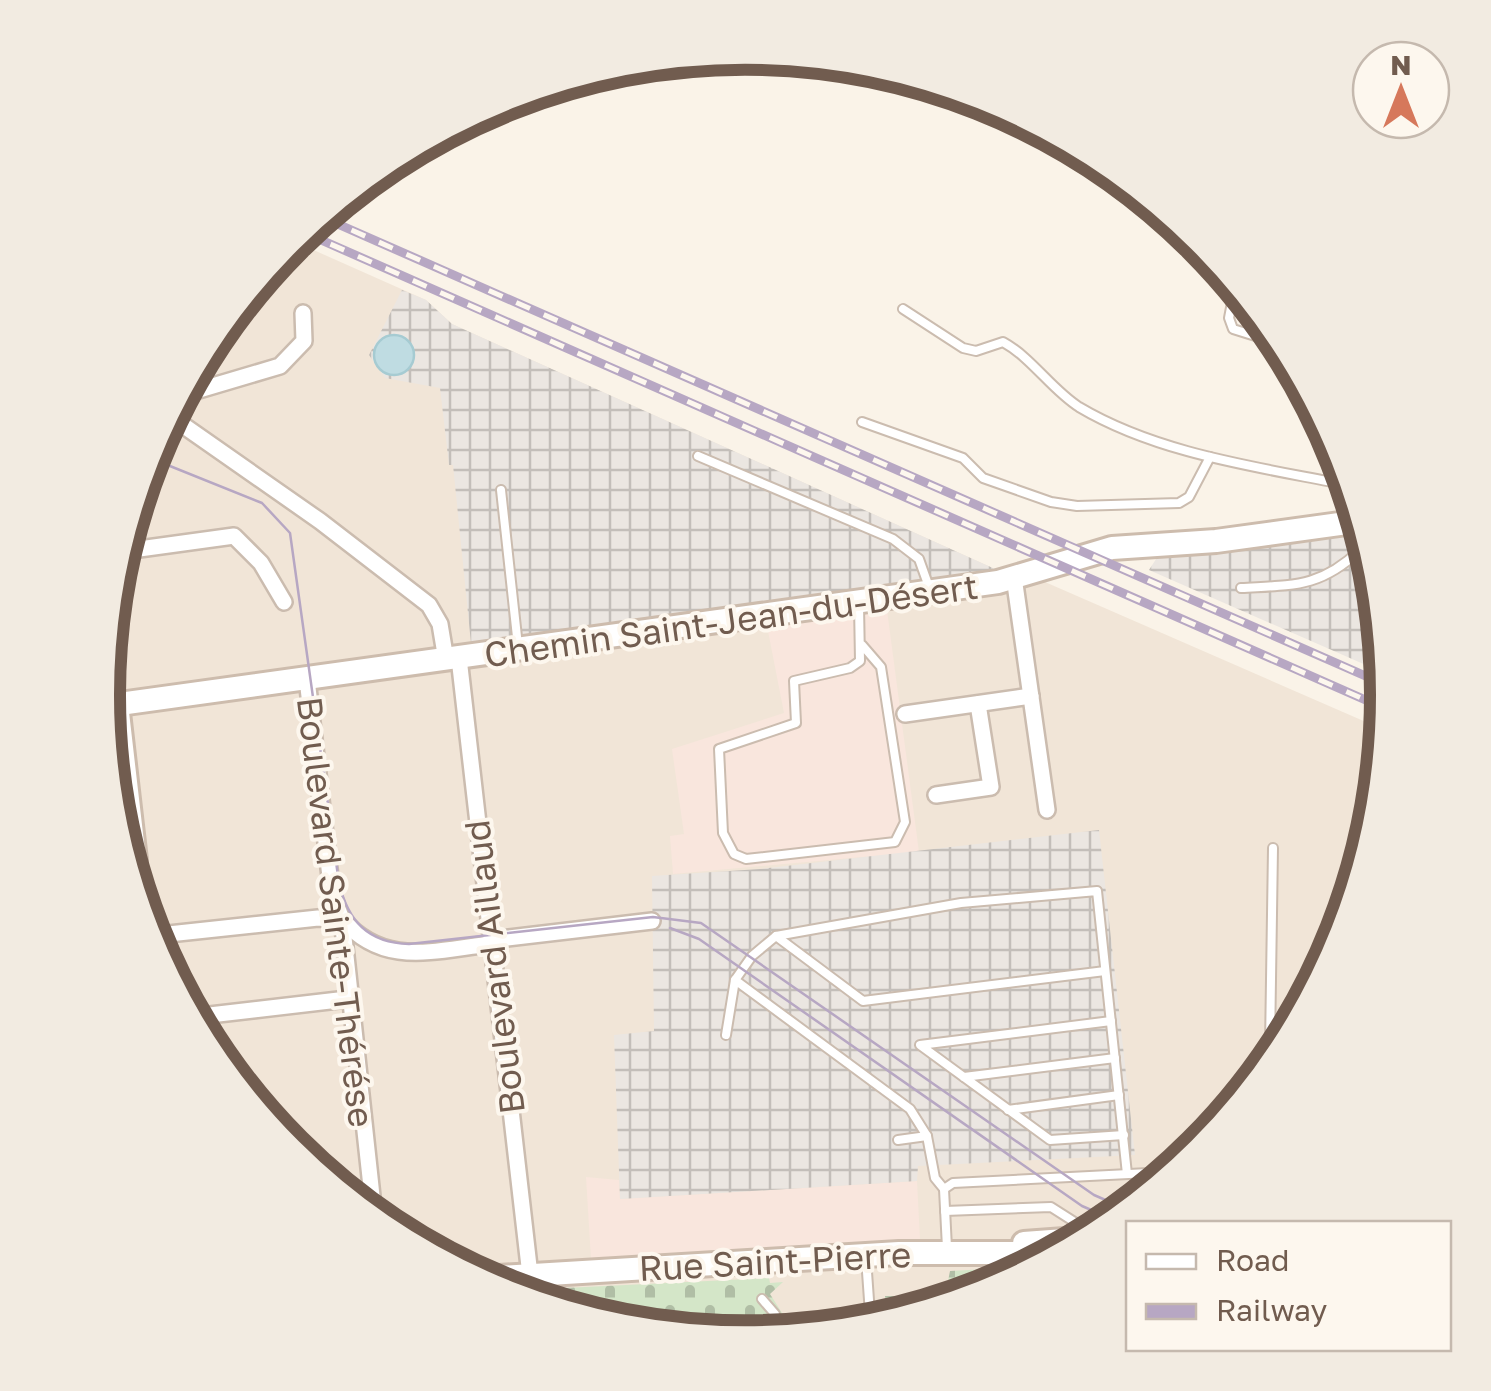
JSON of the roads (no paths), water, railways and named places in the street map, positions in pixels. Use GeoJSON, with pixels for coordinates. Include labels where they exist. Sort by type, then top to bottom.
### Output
{"type":"FeatureCollection","features":[{"type":"Feature","properties":{"kind":"street"},"geometry":{"type":"LineString","coordinates":[[201,390],[280,366],[304,341],[302,313]]}},
{"type":"Feature","properties":{"kind":"street","name":"Boulevard Aillaud"},"geometry":{"type":"LineString","coordinates":[[182,425],[320,521],[429,606],[440,624],[452,659],[491,942],[530,1275]]}},
{"type":"Feature","properties":{"kind":"street","name":"Chemin Saint-Jean-du-Désert"},"geometry":{"type":"LineString","coordinates":[[120,704],[931,592],[1014,577],[1112,548],[1216,541],[1347,523]]}},
{"type":"Feature","properties":{"kind":"street"},"geometry":{"type":"LineString","coordinates":[[137,549],[234,536],[261,562],[284,602]]}},
{"type":"Feature","properties":{"kind":"street"},"geometry":{"type":"LineString","coordinates":[[1014,577],[1047,810]]}},
{"type":"Feature","properties":{"kind":"street","name":"Boulevard Sainte-Thérése"},"geometry":{"type":"LineString","coordinates":[[306,679],[332,894],[342,920],[347,1000],[372,1197]]}},
{"type":"Feature","properties":{"kind":"street"},"geometry":{"type":"LineString","coordinates":[[905,714],[1030,696]]}},
{"type":"Feature","properties":{"kind":"street"},"geometry":{"type":"LineString","coordinates":[[936,795],[991,787],[978,704]]}},
{"type":"Feature","properties":{"kind":"street"},"geometry":{"type":"LineString","coordinates":[[168,934],[318,918],[342,920],[368,944],[387,951],[652,921]]}},
{"type":"Feature","properties":{"kind":"street"},"geometry":{"type":"LineString","coordinates":[[208,1015],[347,1000]]}},
{"type":"Feature","properties":{"kind":"street","name":"Rue Saint-Pierre"},"geometry":{"type":"LineString","coordinates":[[947,1252],[1049,1242]]}},
{"type":"Feature","properties":{"kind":"street","name":"Rue Saint-Pierre"},"geometry":{"type":"LineString","coordinates":[[514,1276],[866,1255],[1027,1254]]}},
{"type":"Feature","properties":{"kind":"lane"},"geometry":{"type":"LineString","coordinates":[[1232,303],[1229,318],[1233,329],[1257,336]]}},
{"type":"Feature","properties":{"kind":"lane"},"geometry":{"type":"LineString","coordinates":[[903,309],[963,348],[976,350],[1003,342],[1067,399],[1091,413],[1210,457],[1333,482]]}},
{"type":"Feature","properties":{"kind":"lane"},"geometry":{"type":"LineString","coordinates":[[862,422],[963,458],[983,478],[1051,502],[1077,506],[1179,504],[1189,497],[1210,457]]}},
{"type":"Feature","properties":{"kind":"lane"},"geometry":{"type":"LineString","coordinates":[[698,456],[893,539],[920,559],[931,592]]}},
{"type":"Feature","properties":{"kind":"lane"},"geometry":{"type":"LineString","coordinates":[[501,490],[519,650]]}},
{"type":"Feature","properties":{"kind":"lane"},"geometry":{"type":"LineString","coordinates":[[1241,588],[1309,584],[1336,572],[1355,555]]}},
{"type":"Feature","properties":{"kind":"lane"},"geometry":{"type":"LineString","coordinates":[[858,601],[860,660],[850,668],[794,681],[796,723],[719,748],[724,833],[734,854],[746,859],[895,842],[902,836],[905,822],[881,667],[862,645]]}},
{"type":"Feature","properties":{"kind":"lane"},"geometry":{"type":"LineString","coordinates":[[1270,1036],[1273,848]]}},
{"type":"Feature","properties":{"kind":"lane"},"geometry":{"type":"LineString","coordinates":[[726,1035],[735,980],[752,956],[776,936],[961,903],[1096,891],[1127,1174]]}},
{"type":"Feature","properties":{"kind":"lane"},"geometry":{"type":"LineString","coordinates":[[776,936],[864,1001],[1105,971]]}},
{"type":"Feature","properties":{"kind":"lane"},"geometry":{"type":"LineString","coordinates":[[735,980],[910,1110],[927,1136],[936,1178],[944,1189],[947,1252]]}},
{"type":"Feature","properties":{"kind":"lane"},"geometry":{"type":"LineString","coordinates":[[1111,1021],[920,1045],[1050,1140],[1124,1135]]}},
{"type":"Feature","properties":{"kind":"lane"},"geometry":{"type":"LineString","coordinates":[[964,1077],[1115,1058]]}},
{"type":"Feature","properties":{"kind":"lane"},"geometry":{"type":"LineString","coordinates":[[1008,1110],[1119,1095]]}},
{"type":"Feature","properties":{"kind":"lane"},"geometry":{"type":"LineString","coordinates":[[898,1140],[927,1136]]}},
{"type":"Feature","properties":{"kind":"lane"},"geometry":{"type":"LineString","coordinates":[[944,1189],[953,1183],[1150,1173]]}},
{"type":"Feature","properties":{"kind":"lane"},"geometry":{"type":"LineString","coordinates":[[945,1212],[1051,1208],[1079,1225]]}},
{"type":"Feature","properties":{"kind":"lane"},"geometry":{"type":"LineString","coordinates":[[866,1255],[870,1309]]}},
{"type":"Feature","properties":{"kind":"lane"},"geometry":{"type":"LineString","coordinates":[[762,1299],[775,1314],[775,1320]]}},
{"type":"Feature","properties":{"kind":"water"},"geometry":{"type":"Polygon","coordinates":[[[394,335],[408,341],[414,355],[408,369],[394,375],[380,369],[374,355],[380,341],[394,335]]]}},
{"type":"Feature","properties":{"kind":"tram line"},"geometry":{"type":"LineString","coordinates":[[165,464],[262,503],[290,533],[339,883],[348,908],[362,927],[382,939],[409,944],[653,917],[701,923],[1094,1195],[1111,1203]]}},
{"type":"Feature","properties":{"kind":"tram line"},"geometry":{"type":"LineString","coordinates":[[670,928],[699,939],[1082,1206],[1098,1213]]}},
{"type":"Feature","properties":{"kind":"railway"},"geometry":{"type":"LineString","coordinates":[[335,223],[1371,678]]}},
{"type":"Feature","properties":{"kind":"railway"},"geometry":{"type":"LineString","coordinates":[[318,239],[1371,702]]}}]}
